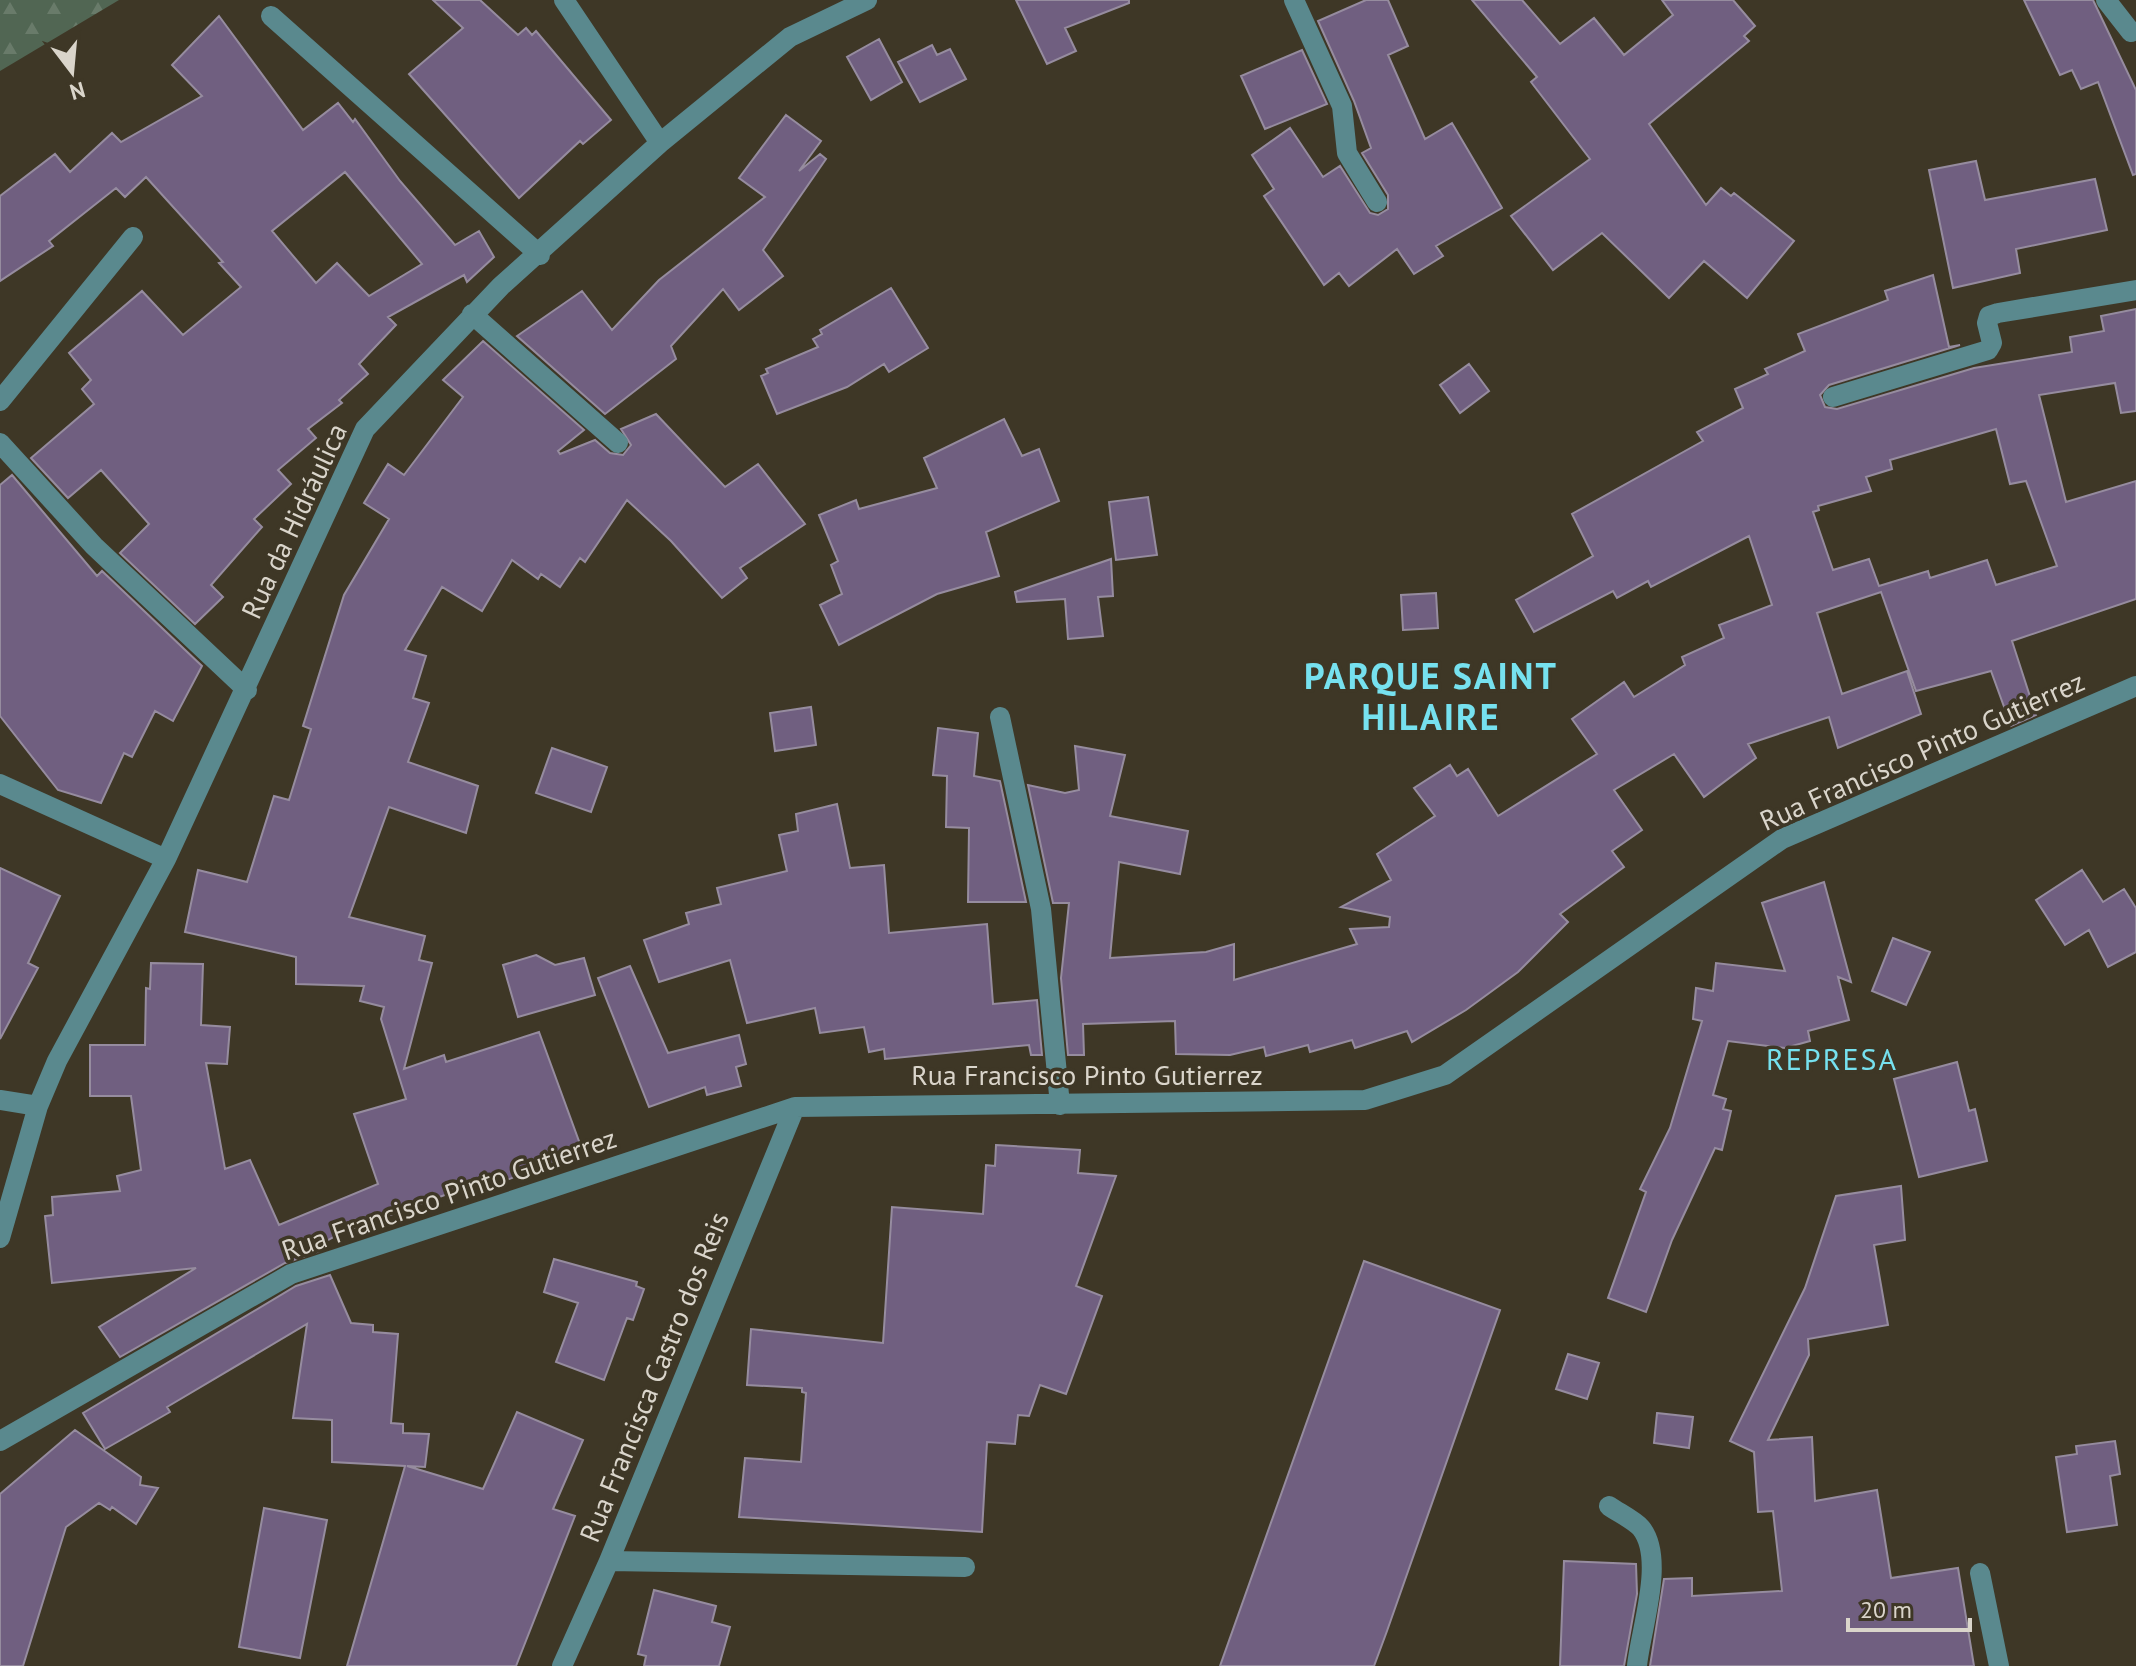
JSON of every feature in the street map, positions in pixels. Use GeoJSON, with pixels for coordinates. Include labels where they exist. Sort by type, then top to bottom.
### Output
{"type":"FeatureCollection","features":[{"type":"Feature","properties":{"kind":"street"},"geometry":{"type":"LineString","coordinates":[[564,0],[660,143]]}},
{"type":"Feature","properties":{"kind":"street","name":"Rua da Hidráulica"},"geometry":{"type":"LineString","coordinates":[[0,1238],[38,1106],[57,1061],[166,859],[247,690],[365,429],[472,314],[660,143],[790,37],[867,0]]}},
{"type":"Feature","properties":{"kind":"street"},"geometry":{"type":"LineString","coordinates":[[1294,0],[1342,106],[1347,153],[1377,202]]}},
{"type":"Feature","properties":{"kind":"street"},"geometry":{"type":"LineString","coordinates":[[2106,0],[2131,32]]}},
{"type":"Feature","properties":{"kind":"street"},"geometry":{"type":"LineString","coordinates":[[271,16],[540,255]]}},
{"type":"Feature","properties":{"kind":"street"},"geometry":{"type":"LineString","coordinates":[[0,401],[133,237]]}},
{"type":"Feature","properties":{"kind":"street"},"geometry":{"type":"LineString","coordinates":[[1833,397],[1988,350],[1992,343],[1987,323],[1989,316],[2136,290]]}},
{"type":"Feature","properties":{"kind":"street"},"geometry":{"type":"LineString","coordinates":[[472,314],[618,443]]}},
{"type":"Feature","properties":{"kind":"street"},"geometry":{"type":"LineString","coordinates":[[0,443],[94,546],[247,690]]}},
{"type":"Feature","properties":{"kind":"street","name":"Rua Francisco Pinto Gutierrez"},"geometry":{"type":"LineString","coordinates":[[0,1441],[291,1274],[795,1107],[1365,1100],[1445,1075],[1782,839],[2136,686]]}},
{"type":"Feature","properties":{"kind":"street"},"geometry":{"type":"LineString","coordinates":[[1000,717],[1041,909],[1060,1105]]}},
{"type":"Feature","properties":{"kind":"street"},"geometry":{"type":"LineString","coordinates":[[0,784],[166,859]]}},
{"type":"Feature","properties":{"kind":"street"},"geometry":{"type":"LineString","coordinates":[[0,1100],[38,1106]]}},
{"type":"Feature","properties":{"kind":"street","name":"Rua Francisca Castro dos Reis"},"geometry":{"type":"LineString","coordinates":[[562,1666],[609,1561],[795,1107]]}},
{"type":"Feature","properties":{"kind":"street"},"geometry":{"type":"LineString","coordinates":[[1609,1506],[1642,1529],[1649,1554],[1651,1594],[1637,1666]]}},
{"type":"Feature","properties":{"kind":"street"},"geometry":{"type":"LineString","coordinates":[[609,1561],[965,1567]]}},
{"type":"Feature","properties":{"kind":"street"},"geometry":{"type":"LineString","coordinates":[[1980,1573],[1999,1666]]}},
{"type":"Feature","properties":{"kind":"green space"},"geometry":{"type":"Polygon","coordinates":[[[0,0],[119,0],[0,71],[0,0]]]}},
{"type":"Feature","properties":{"kind":"building"},"geometry":{"type":"Polygon","coordinates":[[[433,0],[480,0],[518,35],[526,28],[532,35],[536,31],[611,120],[583,144],[580,141],[519,198],[409,74],[463,28],[433,0]]]}},
{"type":"Feature","properties":{"kind":"building"},"geometry":{"type":"Polygon","coordinates":[[[1016,0],[1129,0],[1129,3],[1065,28],[1076,51],[1047,64],[1016,0]]]}},
{"type":"Feature","properties":{"kind":"building"},"geometry":{"type":"Polygon","coordinates":[[[1366,0],[1388,0],[1408,46],[1388,55],[1425,139],[1452,123],[1502,208],[1436,246],[1443,256],[1414,274],[1397,249],[1349,286],[1339,273],[1324,285],[1264,196],[1274,189],[1252,155],[1290,128],[1323,177],[1340,166],[1370,213],[1378,215],[1388,209],[1388,195],[1362,153],[1371,148],[1354,101],[1318,21],[1366,0]]]}},
{"type":"Feature","properties":{"kind":"building"},"geometry":{"type":"Polygon","coordinates":[[[1472,0],[1522,0],[1560,44],[1594,18],[1624,55],[1673,15],[1662,0],[1733,0],[1755,26],[1744,36],[1749,41],[1649,124],[1706,205],[1721,188],[1731,196],[1734,193],[1794,241],[1747,298],[1704,261],[1669,298],[1602,233],[1553,270],[1511,216],[1590,159],[1531,82],[1537,77],[1472,0]]]}},
{"type":"Feature","properties":{"kind":"building"},"geometry":{"type":"Polygon","coordinates":[[[2024,0],[2093,0],[2136,90],[2136,174],[2133,175],[2098,82],[2081,89],[2072,70],[2060,75],[2024,0]]]}},
{"type":"Feature","properties":{"kind":"building"},"geometry":{"type":"Polygon","coordinates":[[[219,16],[303,130],[338,103],[353,122],[355,119],[400,181],[455,245],[479,231],[494,257],[467,282],[464,275],[388,317],[396,325],[359,364],[368,374],[339,400],[342,403],[308,429],[316,438],[278,470],[291,484],[254,519],[262,527],[211,585],[223,597],[195,624],[120,553],[149,524],[101,470],[68,498],[31,458],[94,404],[82,389],[91,380],[69,353],[142,291],[183,335],[241,287],[219,263],[223,262],[146,177],[125,197],[116,188],[49,241],[53,246],[0,281],[0,196],[55,154],[70,172],[112,133],[121,142],[202,96],[172,65],[219,16]],[[345,172],[272,231],[316,283],[337,263],[369,296],[422,264],[345,172]]]}},
{"type":"Feature","properties":{"kind":"building"},"geometry":{"type":"Polygon","coordinates":[[[879,39],[902,82],[871,100],[847,57],[879,39]]]}},
{"type":"Feature","properties":{"kind":"building"},"geometry":{"type":"Polygon","coordinates":[[[932,45],[937,55],[950,49],[966,79],[920,102],[898,62],[932,45]]]}},
{"type":"Feature","properties":{"kind":"building"},"geometry":{"type":"Polygon","coordinates":[[[1302,50],[1327,104],[1265,129],[1241,76],[1302,50]]]}},
{"type":"Feature","properties":{"kind":"building"},"geometry":{"type":"Polygon","coordinates":[[[786,115],[821,141],[799,171],[820,154],[826,159],[763,250],[783,276],[739,310],[723,289],[671,346],[676,359],[605,414],[517,336],[582,291],[612,330],[659,280],[765,197],[739,178],[786,115]]]}},
{"type":"Feature","properties":{"kind":"building"},"geometry":{"type":"Polygon","coordinates":[[[1976,161],[1985,200],[2095,179],[2107,230],[2016,249],[2020,273],[1953,288],[1929,170],[1976,161]]]}},
{"type":"Feature","properties":{"kind":"building"},"geometry":{"type":"Polygon","coordinates":[[[1933,275],[1949,347],[1960,345],[1829,385],[1820,395],[1825,407],[1837,409],[1974,368],[2072,352],[2070,337],[2104,331],[2101,316],[2136,309],[2136,411],[2121,413],[2115,383],[2039,395],[2066,502],[2136,481],[2136,599],[2012,641],[2036,715],[2011,726],[1991,671],[1916,691],[1881,592],[1817,613],[1842,694],[1907,671],[1921,714],[1838,748],[1829,717],[1748,744],[1756,758],[1704,797],[1674,754],[1614,790],[1642,830],[1612,851],[1624,867],[1560,914],[1568,922],[1518,972],[1466,1010],[1412,1042],[1407,1031],[1355,1048],[1352,1040],[1310,1052],[1308,1045],[1266,1056],[1264,1047],[1230,1055],[1176,1054],[1175,1021],[1083,1024],[1084,1055],[1068,1055],[1061,978],[1069,903],[1053,903],[1028,785],[1065,793],[1079,790],[1075,746],[1125,755],[1110,816],[1188,831],[1180,874],[1119,862],[1110,958],[1206,952],[1234,944],[1234,980],[1357,944],[1350,929],[1389,927],[1390,917],[1341,907],[1391,880],[1377,854],[1435,816],[1414,788],[1450,765],[1457,776],[1468,769],[1498,816],[1597,754],[1572,719],[1624,682],[1634,697],[1685,665],[1682,657],[1724,638],[1719,625],[1772,605],[1749,536],[1651,587],[1648,581],[1617,598],[1613,591],[1534,632],[1516,600],[1593,556],[1572,514],[1703,441],[1697,432],[1743,408],[1735,389],[1768,374],[1765,369],[1805,351],[1798,334],[1888,300],[1885,291],[1933,275]],[[1996,429],[1890,460],[1892,469],[1866,477],[1871,491],[1818,506],[1819,510],[1813,512],[1833,570],[1869,559],[1879,586],[1928,571],[1930,578],[1987,560],[1996,585],[2057,566],[2026,481],[2010,484],[1996,429]]]}},
{"type":"Feature","properties":{"kind":"building"},"geometry":{"type":"Polygon","coordinates":[[[891,288],[928,348],[889,372],[884,364],[847,387],[777,414],[761,376],[768,373],[766,369],[818,347],[813,339],[822,334],[820,330],[891,288]]]}},
{"type":"Feature","properties":{"kind":"building"},"geometry":{"type":"Polygon","coordinates":[[[483,341],[584,430],[558,451],[560,454],[595,440],[610,453],[623,455],[631,445],[621,429],[656,414],[725,487],[758,464],[805,524],[740,568],[747,578],[722,598],[671,541],[627,500],[585,562],[580,558],[560,587],[541,574],[538,579],[512,560],[482,611],[442,587],[405,650],[426,656],[413,698],[429,703],[408,762],[478,786],[466,833],[389,807],[349,917],[425,936],[419,960],[432,963],[404,1069],[444,1055],[446,1062],[539,1032],[580,1144],[558,1152],[560,1160],[504,1181],[502,1174],[341,1233],[323,1243],[320,1251],[285,1263],[120,1357],[99,1327],[196,1268],[52,1283],[45,1216],[53,1215],[52,1197],[120,1191],[117,1176],[141,1170],[131,1096],[90,1096],[90,1045],[145,1045],[146,988],[150,989],[151,963],[203,964],[201,1025],[230,1027],[227,1064],[206,1063],[225,1169],[250,1160],[279,1225],[378,1184],[354,1114],[406,1099],[381,1019],[384,1007],[360,1001],[364,986],[296,984],[296,957],[185,932],[198,870],[247,882],[274,796],[289,800],[311,729],[303,726],[344,595],[389,519],[364,503],[388,464],[404,475],[463,397],[443,380],[483,341]]]}},
{"type":"Feature","properties":{"kind":"building"},"geometry":{"type":"Polygon","coordinates":[[[1469,364],[1489,391],[1460,413],[1440,385],[1469,364]]]}},
{"type":"Feature","properties":{"kind":"building"},"geometry":{"type":"Polygon","coordinates":[[[1004,419],[1022,456],[1039,449],[1059,501],[986,532],[999,576],[937,594],[839,645],[820,605],[842,594],[831,565],[838,561],[819,515],[856,500],[859,509],[937,488],[924,458],[1004,419]]]}},
{"type":"Feature","properties":{"kind":"building"},"geometry":{"type":"Polygon","coordinates":[[[12,475],[97,576],[102,571],[202,666],[173,721],[155,711],[132,757],[124,753],[101,803],[58,790],[0,716],[0,485],[12,475]]]}},
{"type":"Feature","properties":{"kind":"building"},"geometry":{"type":"Polygon","coordinates":[[[1148,497],[1157,555],[1116,560],[1109,502],[1148,497]]]}},
{"type":"Feature","properties":{"kind":"building"},"geometry":{"type":"Polygon","coordinates":[[[1111,559],[1113,596],[1098,597],[1103,636],[1068,639],[1065,599],[1017,602],[1015,592],[1111,559]]]}},
{"type":"Feature","properties":{"kind":"building"},"geometry":{"type":"Polygon","coordinates":[[[1436,593],[1438,628],[1403,630],[1401,595],[1436,593]]]}},
{"type":"Feature","properties":{"kind":"building"},"geometry":{"type":"Polygon","coordinates":[[[811,707],[816,745],[775,751],[770,713],[811,707]]]}},
{"type":"Feature","properties":{"kind":"building"},"geometry":{"type":"Polygon","coordinates":[[[938,728],[978,733],[974,776],[1000,781],[1026,902],[968,902],[969,828],[946,827],[947,776],[933,775],[938,728]]]}},
{"type":"Feature","properties":{"kind":"building"},"geometry":{"type":"Polygon","coordinates":[[[552,748],[607,767],[591,812],[536,793],[552,748]]]}},
{"type":"Feature","properties":{"kind":"building"},"geometry":{"type":"Polygon","coordinates":[[[837,804],[850,868],[884,865],[889,933],[987,924],[993,1004],[1037,1000],[1042,1055],[1031,1055],[1029,1045],[885,1059],[884,1049],[869,1052],[864,1027],[820,1033],[815,1008],[747,1023],[730,960],[659,982],[644,940],[689,924],[686,913],[721,904],[717,888],[787,871],[779,835],[798,831],[796,814],[837,804]]]}},
{"type":"Feature","properties":{"kind":"building"},"geometry":{"type":"Polygon","coordinates":[[[0,868],[60,896],[28,963],[38,968],[0,1039],[0,868]]]}},
{"type":"Feature","properties":{"kind":"building"},"geometry":{"type":"Polygon","coordinates":[[[2082,870],[2103,902],[2124,889],[2136,908],[2136,952],[2108,967],[2089,930],[2065,945],[2036,900],[2082,870]]]}},
{"type":"Feature","properties":{"kind":"building"},"geometry":{"type":"Polygon","coordinates":[[[1824,882],[1851,982],[1838,977],[1849,1020],[1808,1031],[1810,1041],[1785,1048],[1728,1041],[1713,1095],[1726,1099],[1723,1109],[1731,1111],[1722,1150],[1715,1148],[1672,1240],[1646,1312],[1608,1298],[1646,1192],[1640,1189],[1670,1128],[1702,1021],[1693,1019],[1696,988],[1713,991],[1716,963],[1785,971],[1762,903],[1824,882]]]}},
{"type":"Feature","properties":{"kind":"building"},"geometry":{"type":"Polygon","coordinates":[[[1893,938],[1930,952],[1906,1005],[1872,991],[1893,938]]]}},
{"type":"Feature","properties":{"kind":"building"},"geometry":{"type":"Polygon","coordinates":[[[536,955],[555,965],[584,958],[595,995],[518,1017],[503,965],[536,955]]]}},
{"type":"Feature","properties":{"kind":"building"},"geometry":{"type":"Polygon","coordinates":[[[630,966],[668,1053],[739,1035],[746,1064],[736,1067],[741,1086],[707,1095],[705,1087],[649,1107],[598,978],[630,966]]]}},
{"type":"Feature","properties":{"kind":"building"},"geometry":{"type":"Polygon","coordinates":[[[1957,1062],[1969,1111],[1975,1109],[1987,1161],[1919,1177],[1894,1079],[1957,1062]]]}},
{"type":"Feature","properties":{"kind":"building"},"geometry":{"type":"Polygon","coordinates":[[[996,1145],[1080,1150],[1078,1173],[1116,1176],[1076,1286],[1102,1296],[1066,1394],[1040,1385],[1029,1416],[1018,1415],[1015,1444],[987,1442],[982,1532],[739,1517],[745,1458],[801,1462],[806,1393],[802,1392],[802,1388],[747,1385],[751,1329],[883,1343],[892,1207],[983,1214],[986,1165],[995,1166],[996,1145]]]}},
{"type":"Feature","properties":{"kind":"building"},"geometry":{"type":"Polygon","coordinates":[[[1901,1186],[1905,1240],[1874,1245],[1888,1325],[1808,1339],[1809,1355],[1768,1440],[1812,1437],[1815,1501],[1877,1490],[1891,1578],[1958,1568],[1974,1666],[1650,1666],[1664,1579],[1692,1578],[1692,1596],[1782,1591],[1773,1511],[1758,1512],[1754,1452],[1730,1441],[1805,1288],[1836,1196],[1901,1186]]]}},
{"type":"Feature","properties":{"kind":"building"},"geometry":{"type":"Polygon","coordinates":[[[554,1259],[637,1282],[636,1286],[644,1289],[633,1320],[627,1318],[604,1380],[556,1362],[578,1303],[544,1292],[554,1259]]]}},
{"type":"Feature","properties":{"kind":"building"},"geometry":{"type":"Polygon","coordinates":[[[1364,1261],[1500,1310],[1387,1631],[1374,1666],[1220,1666],[1364,1261]]]}},
{"type":"Feature","properties":{"kind":"building"},"geometry":{"type":"Polygon","coordinates":[[[330,1275],[351,1323],[373,1325],[373,1332],[398,1334],[391,1423],[403,1424],[403,1433],[429,1434],[425,1467],[407,1466],[483,1489],[517,1412],[583,1440],[553,1509],[575,1516],[516,1666],[347,1666],[405,1466],[332,1462],[332,1420],[293,1418],[307,1324],[167,1407],[170,1412],[105,1449],[83,1413],[296,1286],[330,1275]]]}},
{"type":"Feature","properties":{"kind":"building"},"geometry":{"type":"Polygon","coordinates":[[[1568,1354],[1599,1363],[1587,1399],[1556,1389],[1568,1354]]]}},
{"type":"Feature","properties":{"kind":"building"},"geometry":{"type":"Polygon","coordinates":[[[1657,1413],[1693,1417],[1689,1448],[1654,1443],[1657,1413]]]}},
{"type":"Feature","properties":{"kind":"building"},"geometry":{"type":"Polygon","coordinates":[[[75,1430],[141,1477],[140,1485],[158,1488],[136,1524],[112,1507],[110,1510],[99,1503],[66,1527],[23,1666],[0,1666],[0,1494],[75,1430]]]}},
{"type":"Feature","properties":{"kind":"building"},"geometry":{"type":"Polygon","coordinates":[[[2115,1441],[2120,1474],[2110,1476],[2117,1525],[2067,1532],[2056,1457],[2077,1454],[2076,1446],[2115,1441]]]}},
{"type":"Feature","properties":{"kind":"building"},"geometry":{"type":"Polygon","coordinates":[[[264,1508],[327,1520],[300,1658],[239,1647],[264,1508]]]}},
{"type":"Feature","properties":{"kind":"building"},"geometry":{"type":"Polygon","coordinates":[[[1564,1561],[1636,1564],[1637,1594],[1624,1666],[1560,1666],[1564,1561]]]}},
{"type":"Feature","properties":{"kind":"building"},"geometry":{"type":"Polygon","coordinates":[[[654,1590],[716,1606],[712,1622],[730,1627],[719,1666],[644,1666],[646,1656],[638,1654],[654,1590]]]}},
{"type":"Feature","properties":{"kind":"district","name":"PARQUE SAINT HILAIRE"},"geometry":{"type":"Point","coordinates":[1431,696]}},
{"type":"Feature","properties":{"kind":"district","name":"REPRESA"},"geometry":{"type":"Point","coordinates":[1832,1060]}}]}
